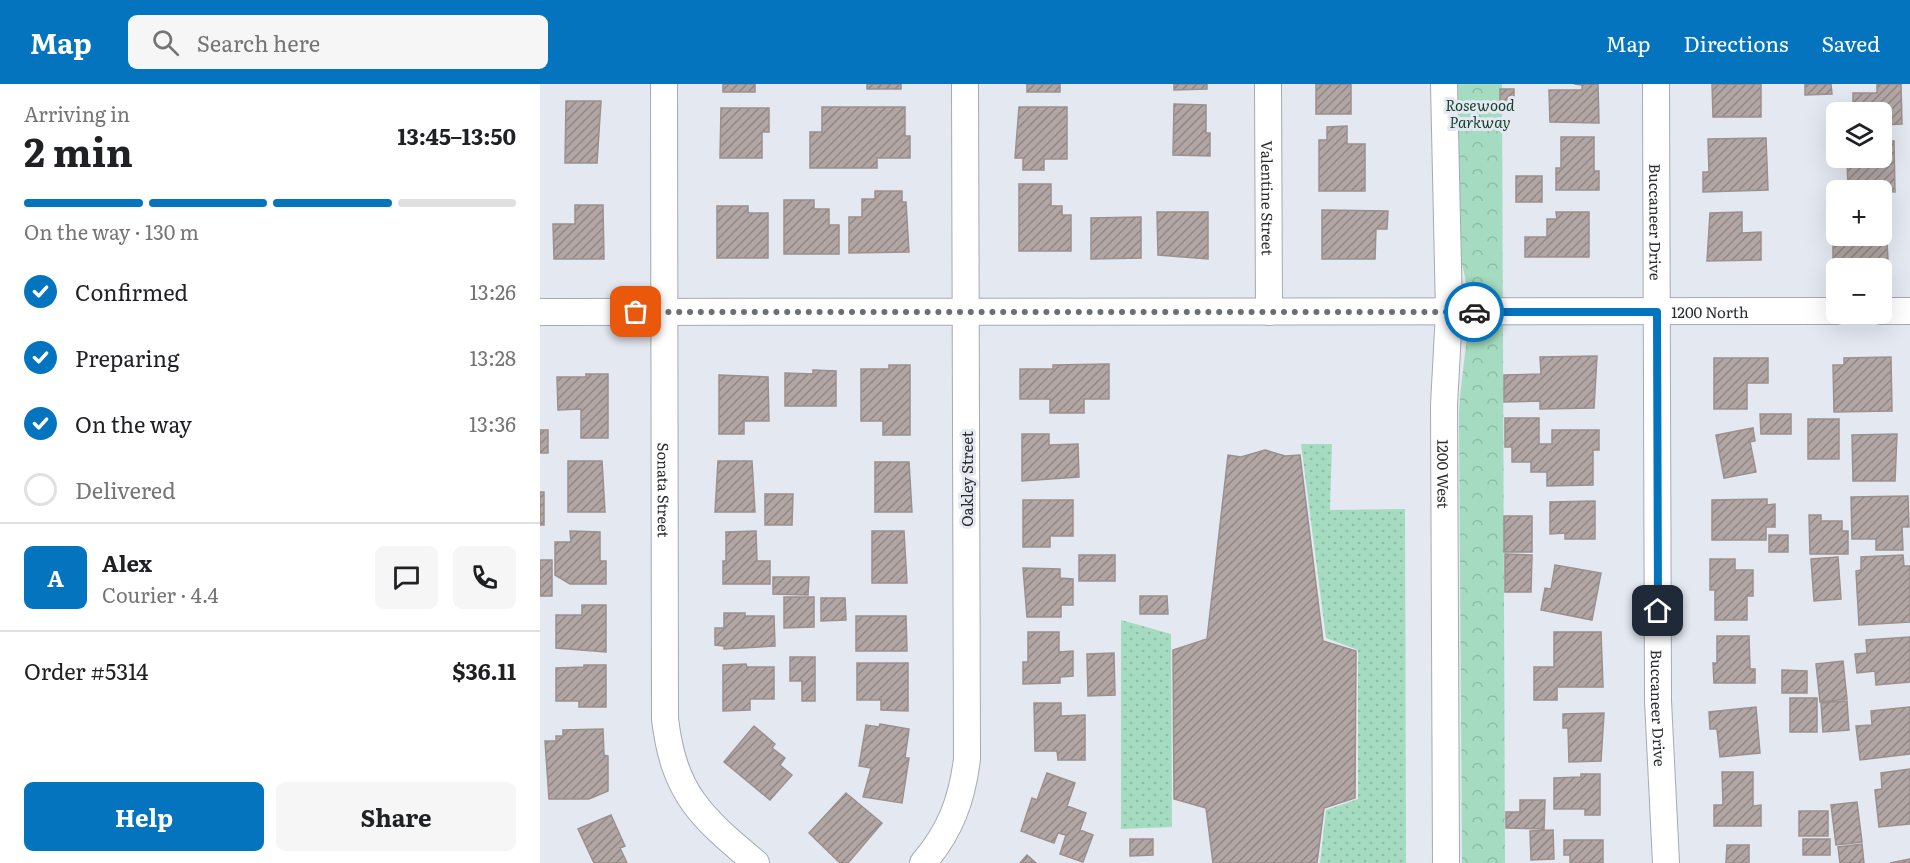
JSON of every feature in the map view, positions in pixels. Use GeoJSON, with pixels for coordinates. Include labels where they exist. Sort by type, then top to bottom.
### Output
{"type":"FeatureCollection","features":[{"type":"Feature","properties":{"kind":"street","name":"Sonata Street"},"geometry":{"type":"LineString","coordinates":[[664,84],[665,719],[667,738],[678,777],[698,810],[711,825],[756,863]]}},
{"type":"Feature","properties":{"kind":"street","name":"Oakley Street"},"geometry":{"type":"LineString","coordinates":[[923,863],[939,844],[950,825],[958,804],[967,759],[965,84]]}},
{"type":"Feature","properties":{"kind":"street","name":"Valentine Street"},"geometry":{"type":"LineString","coordinates":[[1268,84],[1269,312]]}},
{"type":"Feature","properties":{"kind":"street","name":"1200 West"},"geometry":{"type":"LineString","coordinates":[[1444,84],[1449,312],[1449,351],[1444,405],[1446,863]]}},
{"type":"Feature","properties":{"kind":"street","name":"Buccaneer Drive"},"geometry":{"type":"LineString","coordinates":[[1656,84],[1658,701],[1666,863]]}},
{"type":"Feature","properties":{"kind":"street","name":"1200 North"},"geometry":{"type":"LineString","coordinates":[[540,312],[1826,311]]}},
{"type":"Feature","properties":{"kind":"street"},"geometry":{"type":"LineString","coordinates":[[1892,311],[1910,311]]}},
{"type":"Feature","properties":{"kind":"green space","name":"Rosewood Parkway"},"geometry":{"type":"Polygon","coordinates":[[[1457,84],[1502,84],[1505,863],[1462,863],[1459,413],[1467,337],[1468,299],[1461,262],[1457,84]]]}},
{"type":"Feature","properties":{"kind":"green space"},"geometry":{"type":"Polygon","coordinates":[[[1301,444],[1332,444],[1330,510],[1405,509],[1406,863],[1320,863],[1326,810],[1358,799],[1358,650],[1326,638],[1301,444]]]}},
{"type":"Feature","properties":{"kind":"green space"},"geometry":{"type":"Polygon","coordinates":[[[1121,620],[1171,634],[1172,827],[1121,829],[1121,620]]]}},
{"type":"Feature","properties":{"kind":"building"},"geometry":{"type":"Polygon","coordinates":[[[723,84],[755,84],[755,92],[723,92],[723,84]]]}},
{"type":"Feature","properties":{"kind":"building"},"geometry":{"type":"Polygon","coordinates":[[[867,84],[901,84],[901,89],[867,89],[867,84]]]}},
{"type":"Feature","properties":{"kind":"building"},"geometry":{"type":"Polygon","coordinates":[[[1027,84],[1060,84],[1060,92],[1027,92],[1027,84]]]}},
{"type":"Feature","properties":{"kind":"building"},"geometry":{"type":"Polygon","coordinates":[[[1174,84],[1207,84],[1207,89],[1174,90],[1174,84]]]}},
{"type":"Feature","properties":{"kind":"building"},"geometry":{"type":"Polygon","coordinates":[[[1316,84],[1351,84],[1351,114],[1316,114],[1316,84]]]}},
{"type":"Feature","properties":{"kind":"building"},"geometry":{"type":"Polygon","coordinates":[[[1574,84],[1598,84],[1599,123],[1550,122],[1549,90],[1582,90],[1582,85],[1574,84]]]}},
{"type":"Feature","properties":{"kind":"building"},"geometry":{"type":"Polygon","coordinates":[[[1712,84],[1761,84],[1761,117],[1713,117],[1712,84]]]}},
{"type":"Feature","properties":{"kind":"building"},"geometry":{"type":"Polygon","coordinates":[[[1805,84],[1831,84],[1832,94],[1805,95],[1805,84]]]}},
{"type":"Feature","properties":{"kind":"building"},"geometry":{"type":"Polygon","coordinates":[[[1877,84],[1901,84],[1902,124],[1892,124],[1892,102],[1853,102],[1853,93],[1877,93],[1877,84]]]}},
{"type":"Feature","properties":{"kind":"building"},"geometry":{"type":"Polygon","coordinates":[[[1500,89],[1514,89],[1514,110],[1500,110],[1500,89]]]}},
{"type":"Feature","properties":{"kind":"building"},"geometry":{"type":"Polygon","coordinates":[[[566,101],[601,101],[597,163],[565,163],[566,101]]]}},
{"type":"Feature","properties":{"kind":"building"},"geometry":{"type":"Polygon","coordinates":[[[1174,104],[1206,105],[1206,133],[1210,133],[1210,156],[1173,155],[1174,104]]]}},
{"type":"Feature","properties":{"kind":"building"},"geometry":{"type":"Polygon","coordinates":[[[822,107],[905,107],[905,136],[910,136],[910,158],[877,158],[877,168],[810,168],[810,132],[822,132],[822,107]]]}},
{"type":"Feature","properties":{"kind":"building"},"geometry":{"type":"Polygon","coordinates":[[[1019,107],[1067,107],[1067,159],[1044,159],[1044,170],[1023,170],[1023,158],[1015,158],[1019,107]]]}},
{"type":"Feature","properties":{"kind":"building"},"geometry":{"type":"Polygon","coordinates":[[[721,108],[769,108],[769,132],[762,132],[762,158],[720,158],[721,108]]]}},
{"type":"Feature","properties":{"kind":"building"},"geometry":{"type":"Polygon","coordinates":[[[1347,126],[1347,144],[1365,144],[1365,191],[1319,191],[1319,140],[1327,140],[1327,127],[1347,126]]]}},
{"type":"Feature","properties":{"kind":"building"},"geometry":{"type":"Polygon","coordinates":[[[1561,137],[1594,137],[1594,171],[1599,171],[1599,190],[1556,190],[1556,168],[1561,168],[1561,137]]]}},
{"type":"Feature","properties":{"kind":"building"},"geometry":{"type":"Polygon","coordinates":[[[1766,138],[1768,190],[1703,192],[1703,172],[1709,172],[1708,139],[1766,138]]]}},
{"type":"Feature","properties":{"kind":"building"},"geometry":{"type":"Polygon","coordinates":[[[1892,141],[1894,141],[1895,192],[1892,192],[1892,180],[1848,180],[1847,168],[1892,168],[1892,141]]]}},
{"type":"Feature","properties":{"kind":"building"},"geometry":{"type":"Polygon","coordinates":[[[1516,176],[1542,176],[1542,202],[1516,202],[1516,176]]]}},
{"type":"Feature","properties":{"kind":"building"},"geometry":{"type":"Polygon","coordinates":[[[1019,184],[1051,184],[1051,206],[1062,206],[1062,215],[1071,215],[1071,251],[1019,251],[1019,184]]]}},
{"type":"Feature","properties":{"kind":"building"},"geometry":{"type":"Polygon","coordinates":[[[875,191],[902,191],[902,202],[906,202],[909,252],[849,253],[849,217],[862,217],[862,199],[875,199],[875,191]]]}},
{"type":"Feature","properties":{"kind":"building"},"geometry":{"type":"Polygon","coordinates":[[[784,200],[814,200],[814,209],[829,209],[829,225],[839,225],[839,254],[784,254],[784,200]]]}},
{"type":"Feature","properties":{"kind":"building"},"geometry":{"type":"Polygon","coordinates":[[[575,205],[603,205],[604,259],[554,259],[553,224],[575,224],[575,205]]]}},
{"type":"Feature","properties":{"kind":"building"},"geometry":{"type":"Polygon","coordinates":[[[717,206],[748,206],[748,213],[768,213],[768,258],[717,258],[717,206]]]}},
{"type":"Feature","properties":{"kind":"building"},"geometry":{"type":"Polygon","coordinates":[[[1322,210],[1388,211],[1387,229],[1376,229],[1375,259],[1322,259],[1322,210]]]}},
{"type":"Feature","properties":{"kind":"building"},"geometry":{"type":"Polygon","coordinates":[[[1157,212],[1208,212],[1208,259],[1158,255],[1157,212]]]}},
{"type":"Feature","properties":{"kind":"building"},"geometry":{"type":"Polygon","coordinates":[[[1556,212],[1589,212],[1589,257],[1525,257],[1525,237],[1547,237],[1547,219],[1557,219],[1556,212]]]}},
{"type":"Feature","properties":{"kind":"building"},"geometry":{"type":"Polygon","coordinates":[[[1742,212],[1742,233],[1761,232],[1761,260],[1707,261],[1710,213],[1742,212]]]}},
{"type":"Feature","properties":{"kind":"building"},"geometry":{"type":"Polygon","coordinates":[[[1141,217],[1141,258],[1091,259],[1091,218],[1141,217]]]}},
{"type":"Feature","properties":{"kind":"building"},"geometry":{"type":"Polygon","coordinates":[[[1833,246],[1887,246],[1888,258],[1833,258],[1833,246]]]}},
{"type":"Feature","properties":{"kind":"building"},"geometry":{"type":"Polygon","coordinates":[[[1597,356],[1594,408],[1540,409],[1540,401],[1504,402],[1504,375],[1541,374],[1540,357],[1597,356]]]}},
{"type":"Feature","properties":{"kind":"building"},"geometry":{"type":"Polygon","coordinates":[[[1891,357],[1892,411],[1834,412],[1833,365],[1844,365],[1844,358],[1891,357]]]}},
{"type":"Feature","properties":{"kind":"building"},"geometry":{"type":"Polygon","coordinates":[[[1714,358],[1768,358],[1768,383],[1747,383],[1747,409],[1714,409],[1714,358]]]}},
{"type":"Feature","properties":{"kind":"building"},"geometry":{"type":"Polygon","coordinates":[[[1109,364],[1109,399],[1084,399],[1084,413],[1050,413],[1050,399],[1020,399],[1020,369],[1053,369],[1053,365],[1109,364]]]}},
{"type":"Feature","properties":{"kind":"building"},"geometry":{"type":"Polygon","coordinates":[[[889,365],[910,365],[910,435],[883,435],[883,421],[861,421],[861,369],[889,369],[889,365]]]}},
{"type":"Feature","properties":{"kind":"building"},"geometry":{"type":"Polygon","coordinates":[[[813,370],[836,371],[836,406],[785,406],[785,373],[813,374],[813,370]]]}},
{"type":"Feature","properties":{"kind":"building"},"geometry":{"type":"Polygon","coordinates":[[[586,374],[608,374],[608,438],[581,438],[581,409],[558,410],[557,377],[586,377],[586,374]]]}},
{"type":"Feature","properties":{"kind":"building"},"geometry":{"type":"Polygon","coordinates":[[[719,375],[768,377],[769,421],[744,421],[744,434],[719,434],[719,375]]]}},
{"type":"Feature","properties":{"kind":"building"},"geometry":{"type":"Polygon","coordinates":[[[1760,414],[1791,414],[1791,434],[1761,434],[1760,414]]]}},
{"type":"Feature","properties":{"kind":"building"},"geometry":{"type":"Polygon","coordinates":[[[1505,418],[1539,418],[1539,444],[1552,444],[1552,430],[1599,430],[1599,450],[1593,450],[1593,485],[1547,486],[1547,472],[1531,472],[1531,462],[1512,462],[1512,447],[1505,447],[1505,418]]]}},
{"type":"Feature","properties":{"kind":"building"},"geometry":{"type":"Polygon","coordinates":[[[1808,419],[1839,419],[1839,459],[1808,459],[1808,419]]]}},
{"type":"Feature","properties":{"kind":"building"},"geometry":{"type":"Polygon","coordinates":[[[1753,428],[1755,441],[1750,442],[1756,472],[1724,478],[1716,435],[1753,428]]]}},
{"type":"Feature","properties":{"kind":"building"},"geometry":{"type":"Polygon","coordinates":[[[540,430],[548,430],[548,453],[540,453],[540,430]]]}},
{"type":"Feature","properties":{"kind":"building"},"geometry":{"type":"Polygon","coordinates":[[[1022,434],[1049,434],[1049,445],[1078,444],[1079,477],[1022,481],[1022,434]]]}},
{"type":"Feature","properties":{"kind":"building"},"geometry":{"type":"Polygon","coordinates":[[[1897,434],[1895,481],[1853,481],[1852,435],[1897,434]]]}},
{"type":"Feature","properties":{"kind":"building"},"geometry":{"type":"Polygon","coordinates":[[[1265,450],[1285,456],[1300,455],[1323,641],[1356,651],[1355,798],[1324,808],[1317,863],[1213,863],[1206,808],[1174,799],[1173,650],[1207,639],[1228,455],[1241,457],[1265,450]]]}},
{"type":"Feature","properties":{"kind":"building"},"geometry":{"type":"Polygon","coordinates":[[[568,461],[602,461],[605,512],[568,512],[568,461]]]}},
{"type":"Feature","properties":{"kind":"building"},"geometry":{"type":"Polygon","coordinates":[[[718,461],[752,461],[755,512],[715,512],[718,461]]]}},
{"type":"Feature","properties":{"kind":"building"},"geometry":{"type":"Polygon","coordinates":[[[875,462],[909,462],[912,512],[875,512],[875,462]]]}},
{"type":"Feature","properties":{"kind":"building"},"geometry":{"type":"Polygon","coordinates":[[[540,492],[544,492],[544,525],[540,525],[540,492]]]}},
{"type":"Feature","properties":{"kind":"building"},"geometry":{"type":"Polygon","coordinates":[[[765,494],[793,494],[792,525],[765,525],[765,494]]]}},
{"type":"Feature","properties":{"kind":"building"},"geometry":{"type":"Polygon","coordinates":[[[1908,496],[1909,527],[1902,527],[1903,550],[1876,550],[1876,539],[1852,539],[1851,497],[1908,496]]]}},
{"type":"Feature","properties":{"kind":"building"},"geometry":{"type":"Polygon","coordinates":[[[1767,499],[1767,505],[1775,504],[1775,527],[1766,527],[1766,540],[1712,540],[1712,500],[1767,499]]]}},
{"type":"Feature","properties":{"kind":"building"},"geometry":{"type":"Polygon","coordinates":[[[1023,500],[1073,500],[1073,536],[1050,536],[1050,547],[1023,547],[1023,500]]]}},
{"type":"Feature","properties":{"kind":"building"},"geometry":{"type":"Polygon","coordinates":[[[1595,501],[1595,539],[1565,539],[1565,533],[1550,534],[1550,502],[1595,501]]]}},
{"type":"Feature","properties":{"kind":"building"},"geometry":{"type":"Polygon","coordinates":[[[1809,515],[1821,515],[1821,521],[1842,521],[1842,531],[1848,531],[1848,554],[1810,554],[1809,515]]]}},
{"type":"Feature","properties":{"kind":"building"},"geometry":{"type":"Polygon","coordinates":[[[1504,516],[1532,516],[1532,552],[1504,552],[1504,516]]]}},
{"type":"Feature","properties":{"kind":"building"},"geometry":{"type":"Polygon","coordinates":[[[570,531],[600,532],[600,561],[606,561],[606,584],[570,584],[555,575],[555,542],[571,542],[570,531]]]}},
{"type":"Feature","properties":{"kind":"building"},"geometry":{"type":"Polygon","coordinates":[[[756,531],[757,561],[770,561],[770,584],[723,584],[726,532],[756,531]]]}},
{"type":"Feature","properties":{"kind":"building"},"geometry":{"type":"Polygon","coordinates":[[[872,531],[904,531],[907,583],[872,583],[872,531]]]}},
{"type":"Feature","properties":{"kind":"building"},"geometry":{"type":"Polygon","coordinates":[[[1769,535],[1788,535],[1788,552],[1769,552],[1769,535]]]}},
{"type":"Feature","properties":{"kind":"building"},"geometry":{"type":"Polygon","coordinates":[[[1505,554],[1532,555],[1531,592],[1505,592],[1505,554]]]}},
{"type":"Feature","properties":{"kind":"building"},"geometry":{"type":"Polygon","coordinates":[[[1079,555],[1115,555],[1115,581],[1079,581],[1079,555]]]}},
{"type":"Feature","properties":{"kind":"building"},"geometry":{"type":"Polygon","coordinates":[[[1903,555],[1904,566],[1910,566],[1910,622],[1859,625],[1856,571],[1861,570],[1861,557],[1903,555]]]}},
{"type":"Feature","properties":{"kind":"building"},"geometry":{"type":"Polygon","coordinates":[[[1838,557],[1841,599],[1814,601],[1811,559],[1838,557]]]}},
{"type":"Feature","properties":{"kind":"building"},"geometry":{"type":"Polygon","coordinates":[[[1710,559],[1735,559],[1735,570],[1753,570],[1753,596],[1747,596],[1747,620],[1715,620],[1715,590],[1710,590],[1710,559]]]}},
{"type":"Feature","properties":{"kind":"building"},"geometry":{"type":"Polygon","coordinates":[[[540,560],[552,560],[552,596],[540,596],[540,560]]]}},
{"type":"Feature","properties":{"kind":"building"},"geometry":{"type":"Polygon","coordinates":[[[1555,565],[1601,573],[1592,620],[1541,610],[1545,588],[1551,589],[1555,565]]]}},
{"type":"Feature","properties":{"kind":"building"},"geometry":{"type":"Polygon","coordinates":[[[1023,568],[1060,569],[1060,578],[1073,579],[1073,605],[1061,605],[1061,617],[1027,617],[1023,568]]]}},
{"type":"Feature","properties":{"kind":"building"},"geometry":{"type":"Polygon","coordinates":[[[773,577],[809,577],[808,595],[773,594],[773,577]]]}},
{"type":"Feature","properties":{"kind":"building"},"geometry":{"type":"Polygon","coordinates":[[[1140,596],[1167,596],[1168,614],[1140,614],[1140,596]]]}},
{"type":"Feature","properties":{"kind":"building"},"geometry":{"type":"Polygon","coordinates":[[[784,597],[814,597],[814,627],[784,628],[784,597]]]}},
{"type":"Feature","properties":{"kind":"building"},"geometry":{"type":"Polygon","coordinates":[[[821,598],[845,598],[846,620],[821,621],[821,598]]]}},
{"type":"Feature","properties":{"kind":"building"},"geometry":{"type":"Polygon","coordinates":[[[582,605],[606,605],[606,652],[556,648],[556,615],[582,615],[582,605]]]}},
{"type":"Feature","properties":{"kind":"building"},"geometry":{"type":"Polygon","coordinates":[[[724,613],[774,616],[775,646],[724,649],[724,646],[715,645],[715,628],[724,628],[724,613]]]}},
{"type":"Feature","properties":{"kind":"building"},"geometry":{"type":"Polygon","coordinates":[[[856,616],[906,616],[907,651],[856,651],[856,616]]]}},
{"type":"Feature","properties":{"kind":"building"},"geometry":{"type":"Polygon","coordinates":[[[1028,632],[1059,632],[1059,652],[1073,651],[1073,676],[1060,677],[1060,683],[1023,684],[1023,662],[1028,662],[1028,632]]]}},
{"type":"Feature","properties":{"kind":"building"},"geometry":{"type":"Polygon","coordinates":[[[1554,632],[1601,632],[1603,687],[1557,687],[1557,700],[1534,700],[1534,667],[1554,667],[1554,632]]]}},
{"type":"Feature","properties":{"kind":"building"},"geometry":{"type":"Polygon","coordinates":[[[1717,636],[1749,636],[1750,669],[1755,669],[1755,683],[1714,683],[1713,663],[1717,663],[1717,636]]]}},
{"type":"Feature","properties":{"kind":"building"},"geometry":{"type":"Polygon","coordinates":[[[1910,637],[1910,682],[1876,685],[1875,671],[1857,673],[1855,654],[1867,653],[1866,640],[1910,637]]]}},
{"type":"Feature","properties":{"kind":"building"},"geometry":{"type":"Polygon","coordinates":[[[1114,653],[1115,695],[1088,696],[1087,654],[1114,653]]]}},
{"type":"Feature","properties":{"kind":"building"},"geometry":{"type":"Polygon","coordinates":[[[790,657],[815,657],[815,701],[802,701],[802,681],[790,681],[790,657]]]}},
{"type":"Feature","properties":{"kind":"building"},"geometry":{"type":"Polygon","coordinates":[[[1843,661],[1847,699],[1820,702],[1816,664],[1843,661]]]}},
{"type":"Feature","properties":{"kind":"building"},"geometry":{"type":"Polygon","coordinates":[[[857,663],[908,663],[908,711],[881,710],[881,700],[857,700],[857,663]]]}},
{"type":"Feature","properties":{"kind":"building"},"geometry":{"type":"Polygon","coordinates":[[[746,664],[747,667],[774,667],[774,699],[750,699],[750,710],[723,711],[723,665],[746,664]]]}},
{"type":"Feature","properties":{"kind":"building"},"geometry":{"type":"Polygon","coordinates":[[[584,665],[606,665],[606,707],[579,707],[579,701],[556,701],[556,668],[584,667],[584,665]]]}},
{"type":"Feature","properties":{"kind":"building"},"geometry":{"type":"Polygon","coordinates":[[[1782,670],[1807,671],[1807,693],[1782,693],[1782,670]]]}},
{"type":"Feature","properties":{"kind":"building"},"geometry":{"type":"Polygon","coordinates":[[[1790,698],[1817,698],[1817,732],[1790,732],[1790,698]]]}},
{"type":"Feature","properties":{"kind":"building"},"geometry":{"type":"Polygon","coordinates":[[[1847,701],[1849,730],[1823,732],[1821,703],[1847,701]]]}},
{"type":"Feature","properties":{"kind":"building"},"geometry":{"type":"Polygon","coordinates":[[[1034,703],[1061,703],[1061,716],[1085,715],[1085,760],[1058,760],[1057,751],[1035,751],[1034,703]]]}},
{"type":"Feature","properties":{"kind":"building"},"geometry":{"type":"Polygon","coordinates":[[[1756,707],[1760,753],[1720,757],[1717,729],[1710,729],[1709,712],[1756,707]]]}},
{"type":"Feature","properties":{"kind":"building"},"geometry":{"type":"Polygon","coordinates":[[[1910,707],[1910,754],[1860,760],[1856,726],[1872,725],[1871,711],[1910,707]]]}},
{"type":"Feature","properties":{"kind":"building"},"geometry":{"type":"Polygon","coordinates":[[[1604,713],[1601,761],[1569,762],[1568,728],[1563,728],[1563,714],[1604,713]]]}},
{"type":"Feature","properties":{"kind":"building"},"geometry":{"type":"Polygon","coordinates":[[[880,724],[909,729],[905,758],[909,758],[902,803],[863,797],[871,768],[859,766],[866,725],[879,727],[880,724]]]}},
{"type":"Feature","properties":{"kind":"building"},"geometry":{"type":"Polygon","coordinates":[[[754,726],[775,744],[772,748],[785,758],[780,765],[792,775],[770,800],[724,762],[754,726]]]}},
{"type":"Feature","properties":{"kind":"building"},"geometry":{"type":"Polygon","coordinates":[[[603,729],[604,755],[608,756],[608,791],[589,799],[549,799],[545,741],[556,741],[556,736],[563,736],[563,730],[603,729]]]}},
{"type":"Feature","properties":{"kind":"building"},"geometry":{"type":"Polygon","coordinates":[[[1910,769],[1910,824],[1879,827],[1875,790],[1882,789],[1881,773],[1910,769]]]}},
{"type":"Feature","properties":{"kind":"building"},"geometry":{"type":"Polygon","coordinates":[[[1722,772],[1753,772],[1753,806],[1761,805],[1761,826],[1714,826],[1714,805],[1723,805],[1722,772]]]}},
{"type":"Feature","properties":{"kind":"building"},"geometry":{"type":"Polygon","coordinates":[[[1047,773],[1075,783],[1067,806],[1086,813],[1080,830],[1093,835],[1083,862],[1060,854],[1066,835],[1058,833],[1054,843],[1021,831],[1032,798],[1037,800],[1047,773]]]}},
{"type":"Feature","properties":{"kind":"building"},"geometry":{"type":"Polygon","coordinates":[[[1581,774],[1600,774],[1600,815],[1585,815],[1585,809],[1554,809],[1554,778],[1581,777],[1581,774]]]}},
{"type":"Feature","properties":{"kind":"building"},"geometry":{"type":"Polygon","coordinates":[[[846,793],[882,823],[848,863],[840,863],[809,833],[846,793]]]}},
{"type":"Feature","properties":{"kind":"building"},"geometry":{"type":"Polygon","coordinates":[[[1520,800],[1545,800],[1544,829],[1506,828],[1506,812],[1520,812],[1520,800]]]}},
{"type":"Feature","properties":{"kind":"building"},"geometry":{"type":"Polygon","coordinates":[[[1857,802],[1862,842],[1836,845],[1831,805],[1857,802]]]}},
{"type":"Feature","properties":{"kind":"building"},"geometry":{"type":"Polygon","coordinates":[[[1799,811],[1828,811],[1828,836],[1799,836],[1799,811]]]}},
{"type":"Feature","properties":{"kind":"building"},"geometry":{"type":"Polygon","coordinates":[[[611,815],[625,846],[620,848],[627,863],[594,863],[578,829],[611,815]]]}},
{"type":"Feature","properties":{"kind":"building"},"geometry":{"type":"Polygon","coordinates":[[[1553,830],[1554,859],[1531,860],[1530,831],[1553,830]]]}},
{"type":"Feature","properties":{"kind":"building"},"geometry":{"type":"Polygon","coordinates":[[[1130,839],[1153,839],[1153,855],[1130,856],[1130,839]]]}},
{"type":"Feature","properties":{"kind":"building"},"geometry":{"type":"Polygon","coordinates":[[[1803,839],[1830,839],[1830,855],[1803,855],[1803,839]]]}},
{"type":"Feature","properties":{"kind":"building"},"geometry":{"type":"Polygon","coordinates":[[[1564,840],[1603,840],[1603,863],[1570,863],[1570,855],[1564,855],[1564,840]]]}},
{"type":"Feature","properties":{"kind":"building"},"geometry":{"type":"Polygon","coordinates":[[[1862,844],[1864,863],[1840,863],[1838,847],[1862,844]]]}},
{"type":"Feature","properties":{"kind":"building"},"geometry":{"type":"Polygon","coordinates":[[[1727,845],[1749,845],[1749,863],[1726,863],[1727,845]]]}},
{"type":"Feature","properties":{"kind":"building"},"geometry":{"type":"Polygon","coordinates":[[[1027,855],[1036,863],[1020,863],[1027,855]]]}},
{"type":"Feature","properties":{"kind":"building"},"geometry":{"type":"Polygon","coordinates":[[[1910,859],[1910,863],[1890,863],[1910,859]]]}},
{"type":"Feature","properties":{"kind":"way so far"},"geometry":{"type":"LineString","coordinates":[[636,312],[1474,312]]}},
{"type":"Feature","properties":{"kind":"route"},"geometry":{"type":"LineString","coordinates":[[1474,312],[1657,312],[1658,611]]}}]}
